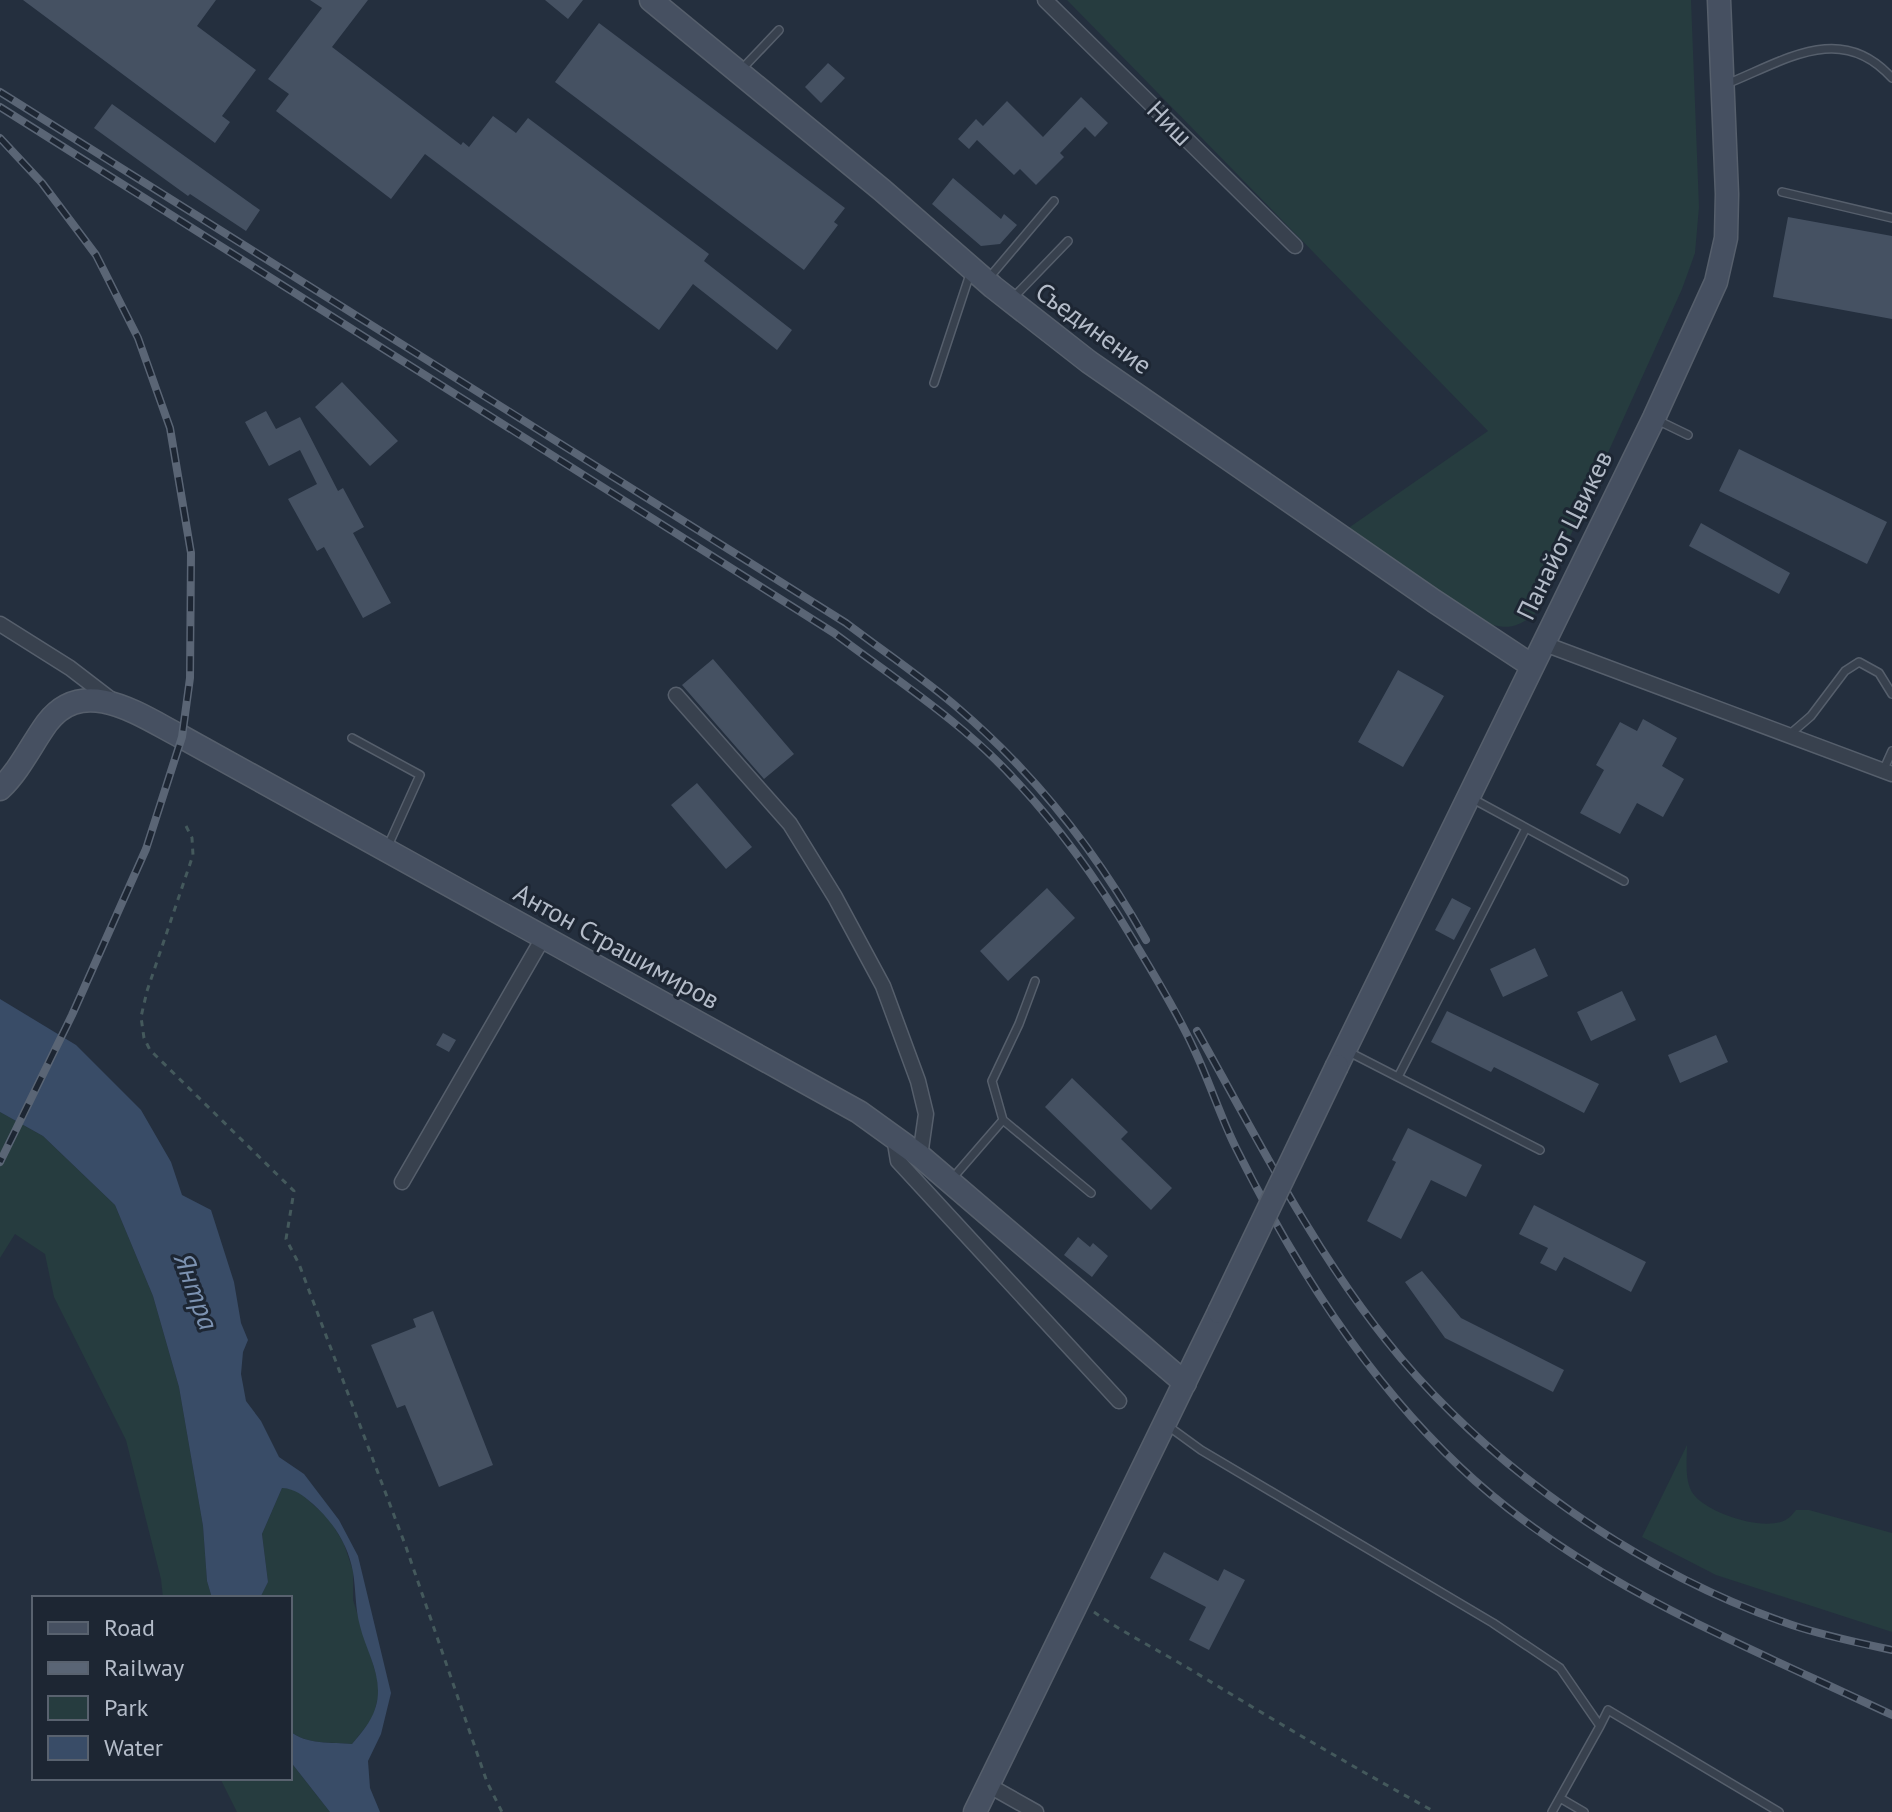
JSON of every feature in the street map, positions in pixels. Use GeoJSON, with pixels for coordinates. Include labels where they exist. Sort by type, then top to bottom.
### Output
{"type":"FeatureCollection","features":[{"type":"Feature","properties":{"kind":"main road","name":"Съединение"},"geometry":{"type":"LineString","coordinates":[[651,0],[1010,300],[1089,362],[1531,665]]}},
{"type":"Feature","properties":{"kind":"main road","name":"Панайот Цвикев"},"geometry":{"type":"LineString","coordinates":[[975,1812],[1531,665],[1654,418],[1716,282],[1726,238],[1727,194],[1719,0]]}},
{"type":"Feature","properties":{"kind":"main road","name":"Антон Страшимиров"},"geometry":{"type":"LineString","coordinates":[[0,789],[59,709],[75,701],[91,699],[116,704],[859,1112],[920,1156],[1185,1383]]}},
{"type":"Feature","properties":{"kind":"street","name":"Ниш"},"geometry":{"type":"LineString","coordinates":[[1045,0],[1295,246]]}},
{"type":"Feature","properties":{"kind":"street"},"geometry":{"type":"LineString","coordinates":[[0,624],[70,668],[116,704]]}},
{"type":"Feature","properties":{"kind":"street"},"geometry":{"type":"LineString","coordinates":[[1542,643],[1888,773]]}},
{"type":"Feature","properties":{"kind":"street"},"geometry":{"type":"LineString","coordinates":[[676,695],[790,824],[835,897],[883,986],[918,1081],[926,1114],[920,1156]]}},
{"type":"Feature","properties":{"kind":"street"},"geometry":{"type":"LineString","coordinates":[[402,1182],[543,938]]}},
{"type":"Feature","properties":{"kind":"street"},"geometry":{"type":"LineString","coordinates":[[894,1136],[898,1161],[1119,1401]]}},
{"type":"Feature","properties":{"kind":"street"},"geometry":{"type":"LineString","coordinates":[[988,1785],[1036,1812]]}},
{"type":"Feature","properties":{"kind":"lane"},"geometry":{"type":"LineString","coordinates":[[739,72],[779,30]]}},
{"type":"Feature","properties":{"kind":"lane"},"geometry":{"type":"LineString","coordinates":[[1722,86],[1803,52],[1835,47],[1861,53],[1892,78]]}},
{"type":"Feature","properties":{"kind":"lane"},"geometry":{"type":"LineString","coordinates":[[1782,192],[1892,218]]}},
{"type":"Feature","properties":{"kind":"lane"},"geometry":{"type":"LineString","coordinates":[[934,383],[979,274],[1054,201]]}},
{"type":"Feature","properties":{"kind":"lane"},"geometry":{"type":"LineString","coordinates":[[1010,300],[1068,241]]}},
{"type":"Feature","properties":{"kind":"lane"},"geometry":{"type":"LineString","coordinates":[[1654,418],[1688,435]]}},
{"type":"Feature","properties":{"kind":"lane"},"geometry":{"type":"LineString","coordinates":[[1789,735],[1811,716],[1845,671],[1859,662],[1879,673],[1892,694]]}},
{"type":"Feature","properties":{"kind":"lane"},"geometry":{"type":"LineString","coordinates":[[352,738],[420,775],[386,850]]}},
{"type":"Feature","properties":{"kind":"lane"},"geometry":{"type":"LineString","coordinates":[[1888,773],[1892,751]]}},
{"type":"Feature","properties":{"kind":"lane"},"geometry":{"type":"LineString","coordinates":[[1468,796],[1624,881]]}},
{"type":"Feature","properties":{"kind":"lane"},"geometry":{"type":"LineString","coordinates":[[1398,1077],[1526,828]]}},
{"type":"Feature","properties":{"kind":"lane"},"geometry":{"type":"LineString","coordinates":[[1035,981],[992,1081],[1003,1120],[1091,1193]]}},
{"type":"Feature","properties":{"kind":"lane"},"geometry":{"type":"LineString","coordinates":[[1341,1058],[1398,1077],[1540,1150]]}},
{"type":"Feature","properties":{"kind":"lane"},"geometry":{"type":"LineString","coordinates":[[950,1182],[1003,1120]]}},
{"type":"Feature","properties":{"kind":"lane"},"geometry":{"type":"LineString","coordinates":[[1165,1423],[1201,1450],[1493,1623],[1560,1668],[1600,1726]]}},
{"type":"Feature","properties":{"kind":"lane"},"geometry":{"type":"LineString","coordinates":[[1552,1812],[1608,1710],[1779,1812]]}},
{"type":"Feature","properties":{"kind":"lane"},"geometry":{"type":"LineString","coordinates":[[1560,1798],[1584,1812]]}},
{"type":"Feature","properties":{"kind":"path"},"geometry":{"type":"LineString","coordinates":[[186,826],[192,838],[193,855],[147,991],[141,1017],[144,1038],[150,1050],[294,1191],[286,1239],[305,1279],[406,1547],[487,1782],[502,1812]]}},
{"type":"Feature","properties":{"kind":"path"},"geometry":{"type":"LineString","coordinates":[[1113,1626],[1435,1812]]}},
{"type":"Feature","properties":{"kind":"green space"},"geometry":{"type":"Polygon","coordinates":[[[1067,0],[1691,0],[1699,207],[1695,253],[1682,289],[1535,614],[1510,627],[1481,622],[1347,529],[1488,431],[1067,0]]]}},
{"type":"Feature","properties":{"kind":"green space"},"geometry":{"type":"Polygon","coordinates":[[[0,1112],[43,1136],[115,1205],[153,1296],[179,1387],[203,1526],[207,1581],[211,1596],[163,1596],[126,1440],[54,1297],[45,1254],[15,1234],[0,1258],[0,1112]]]}},
{"type":"Feature","properties":{"kind":"green space"},"geometry":{"type":"Polygon","coordinates":[[[1687,1445],[1691,1490],[1701,1502],[1724,1514],[1766,1524],[1787,1519],[1796,1510],[1809,1510],[1892,1533],[1892,1632],[1716,1575],[1642,1537],[1687,1445]]]}},
{"type":"Feature","properties":{"kind":"green space"},"geometry":{"type":"Polygon","coordinates":[[[282,1488],[296,1489],[330,1520],[344,1544],[353,1571],[353,1600],[379,1693],[373,1718],[352,1744],[311,1741],[292,1732],[292,1596],[261,1596],[268,1582],[262,1534],[282,1488]]]}},
{"type":"Feature","properties":{"kind":"green space"},"geometry":{"type":"Polygon","coordinates":[[[292,1764],[330,1812],[237,1812],[221,1780],[292,1780],[292,1764]]]}},
{"type":"Feature","properties":{"kind":"water","name":"Янтра"},"geometry":{"type":"Polygon","coordinates":[[[0,999],[76,1045],[141,1110],[171,1162],[182,1195],[211,1210],[234,1282],[241,1323],[248,1340],[243,1352],[241,1374],[246,1401],[261,1421],[279,1457],[304,1474],[339,1520],[358,1556],[391,1693],[381,1734],[368,1761],[370,1788],[380,1812],[330,1812],[292,1764],[292,1732],[311,1741],[352,1744],[376,1706],[376,1674],[360,1626],[351,1562],[343,1543],[327,1518],[313,1504],[295,1491],[282,1488],[262,1534],[268,1582],[261,1596],[211,1596],[207,1581],[203,1526],[179,1387],[153,1296],[115,1205],[43,1136],[0,1112],[0,999]]]}},
{"type":"Feature","properties":{"kind":"building"},"geometry":{"type":"Polygon","coordinates":[[[23,0],[216,0],[197,26],[256,70],[222,116],[230,122],[215,143],[23,0]]]}},
{"type":"Feature","properties":{"kind":"building"},"geometry":{"type":"Polygon","coordinates":[[[310,0],[368,0],[332,47],[461,145],[463,142],[469,147],[493,116],[516,133],[528,118],[709,254],[704,261],[792,330],[777,350],[693,284],[659,330],[425,154],[391,199],[276,111],[289,94],[268,79],[322,8],[310,0]]]}},
{"type":"Feature","properties":{"kind":"building"},"geometry":{"type":"Polygon","coordinates":[[[545,0],[583,0],[568,19],[545,0]]]}},
{"type":"Feature","properties":{"kind":"building"},"geometry":{"type":"Polygon","coordinates":[[[599,23],[845,208],[834,222],[838,225],[804,270],[555,82],[599,23]]]}},
{"type":"Feature","properties":{"kind":"building"},"geometry":{"type":"Polygon","coordinates":[[[828,63],[845,78],[821,103],[805,87],[828,63]]]}},
{"type":"Feature","properties":{"kind":"building"},"geometry":{"type":"Polygon","coordinates":[[[1081,97],[1108,123],[1095,137],[1085,127],[1060,153],[1064,157],[1036,185],[1020,169],[1014,175],[977,140],[969,149],[958,139],[976,119],[983,126],[1007,101],[1043,137],[1081,97]]]}},
{"type":"Feature","properties":{"kind":"building"},"geometry":{"type":"Polygon","coordinates":[[[112,104],[260,210],[246,231],[190,194],[188,196],[94,128],[112,104]]]}},
{"type":"Feature","properties":{"kind":"building"},"geometry":{"type":"Polygon","coordinates":[[[953,178],[1001,219],[1004,214],[1017,225],[1000,244],[981,246],[932,204],[953,178]]]}},
{"type":"Feature","properties":{"kind":"building"},"geometry":{"type":"Polygon","coordinates":[[[1788,217],[1892,236],[1892,319],[1773,297],[1788,217]]]}},
{"type":"Feature","properties":{"kind":"building"},"geometry":{"type":"Polygon","coordinates":[[[342,382],[398,441],[370,466],[315,407],[342,382]]]}},
{"type":"Feature","properties":{"kind":"building"},"geometry":{"type":"Polygon","coordinates":[[[266,411],[276,429],[300,417],[338,491],[343,488],[364,527],[353,533],[391,603],[363,618],[324,547],[317,551],[288,499],[317,484],[300,450],[269,466],[245,422],[266,411]]]}},
{"type":"Feature","properties":{"kind":"building"},"geometry":{"type":"Polygon","coordinates":[[[1739,449],[1887,522],[1867,564],[1719,491],[1739,449]]]}},
{"type":"Feature","properties":{"kind":"building"},"geometry":{"type":"Polygon","coordinates":[[[1701,523],[1790,573],[1779,594],[1689,546],[1701,523]]]}},
{"type":"Feature","properties":{"kind":"building"},"geometry":{"type":"Polygon","coordinates":[[[713,659],[794,754],[764,779],[682,685],[713,659]]]}},
{"type":"Feature","properties":{"kind":"building"},"geometry":{"type":"Polygon","coordinates":[[[1398,670],[1444,696],[1403,767],[1358,742],[1398,670]]]}},
{"type":"Feature","properties":{"kind":"building"},"geometry":{"type":"Polygon","coordinates":[[[1643,719],[1677,738],[1662,766],[1684,779],[1663,817],[1637,803],[1620,834],[1580,813],[1604,770],[1596,765],[1620,722],[1637,731],[1643,719]]]}},
{"type":"Feature","properties":{"kind":"building"},"geometry":{"type":"Polygon","coordinates":[[[697,783],[752,847],[726,869],[671,805],[697,783]]]}},
{"type":"Feature","properties":{"kind":"building"},"geometry":{"type":"Polygon","coordinates":[[[1047,888],[1075,918],[1008,981],[980,951],[1047,888]]]}},
{"type":"Feature","properties":{"kind":"building"},"geometry":{"type":"Polygon","coordinates":[[[1452,898],[1471,908],[1454,940],[1435,930],[1452,898]]]}},
{"type":"Feature","properties":{"kind":"building"},"geometry":{"type":"Polygon","coordinates":[[[1535,948],[1548,976],[1503,997],[1490,969],[1535,948]]]}},
{"type":"Feature","properties":{"kind":"building"},"geometry":{"type":"Polygon","coordinates":[[[1622,991],[1636,1020],[1591,1041],[1577,1012],[1622,991]]]}},
{"type":"Feature","properties":{"kind":"building"},"geometry":{"type":"Polygon","coordinates":[[[1447,1011],[1599,1084],[1584,1113],[1494,1067],[1491,1072],[1431,1042],[1447,1011]]]}},
{"type":"Feature","properties":{"kind":"building"},"geometry":{"type":"Polygon","coordinates":[[[443,1033],[456,1040],[449,1052],[436,1045],[443,1033]]]}},
{"type":"Feature","properties":{"kind":"building"},"geometry":{"type":"Polygon","coordinates":[[[1716,1035],[1728,1062],[1680,1083],[1668,1055],[1716,1035]]]}},
{"type":"Feature","properties":{"kind":"building"},"geometry":{"type":"Polygon","coordinates":[[[1072,1078],[1128,1132],[1121,1139],[1172,1188],[1151,1210],[1045,1107],[1072,1078]]]}},
{"type":"Feature","properties":{"kind":"building"},"geometry":{"type":"Polygon","coordinates":[[[1408,1128],[1482,1165],[1466,1197],[1431,1180],[1401,1239],[1367,1221],[1396,1162],[1392,1160],[1408,1128]]]}},
{"type":"Feature","properties":{"kind":"building"},"geometry":{"type":"Polygon","coordinates":[[[1534,1205],[1646,1262],[1631,1292],[1564,1257],[1556,1271],[1540,1263],[1548,1248],[1519,1234],[1534,1205]]]}},
{"type":"Feature","properties":{"kind":"building"},"geometry":{"type":"Polygon","coordinates":[[[1078,1237],[1090,1247],[1093,1243],[1108,1256],[1092,1277],[1064,1255],[1078,1237]]]}},
{"type":"Feature","properties":{"kind":"building"},"geometry":{"type":"Polygon","coordinates":[[[1422,1271],[1461,1318],[1564,1370],[1553,1392],[1445,1338],[1405,1282],[1422,1271]]]}},
{"type":"Feature","properties":{"kind":"building"},"geometry":{"type":"Polygon","coordinates":[[[433,1311],[493,1465],[439,1487],[405,1405],[397,1408],[371,1345],[416,1327],[413,1319],[433,1311]]]}},
{"type":"Feature","properties":{"kind":"building"},"geometry":{"type":"Polygon","coordinates":[[[1164,1552],[1218,1581],[1224,1569],[1245,1580],[1209,1650],[1189,1640],[1206,1607],[1150,1578],[1164,1552]]]}},
{"type":"Feature","properties":{"kind":"railway"},"geometry":{"type":"LineString","coordinates":[[0,92],[846,623],[903,665],[986,733],[1038,787],[1107,876],[1146,940]]}},
{"type":"Feature","properties":{"kind":"railway"},"geometry":{"type":"LineString","coordinates":[[0,107],[834,633],[974,740],[1048,818],[1106,897],[1179,1019],[1236,1148],[1307,1276],[1363,1357],[1425,1432],[1507,1508],[1611,1577],[1722,1636],[1892,1715]]}},
{"type":"Feature","properties":{"kind":"railway"},"geometry":{"type":"LineString","coordinates":[[0,138],[42,183],[96,255],[138,338],[170,428],[191,553],[190,678],[182,737],[146,849],[72,1015],[0,1162]]}},
{"type":"Feature","properties":{"kind":"railway"},"geometry":{"type":"LineString","coordinates":[[1197,1031],[1333,1267],[1386,1340],[1470,1430],[1518,1472],[1570,1510],[1678,1576],[1792,1625],[1892,1650]]}}]}
